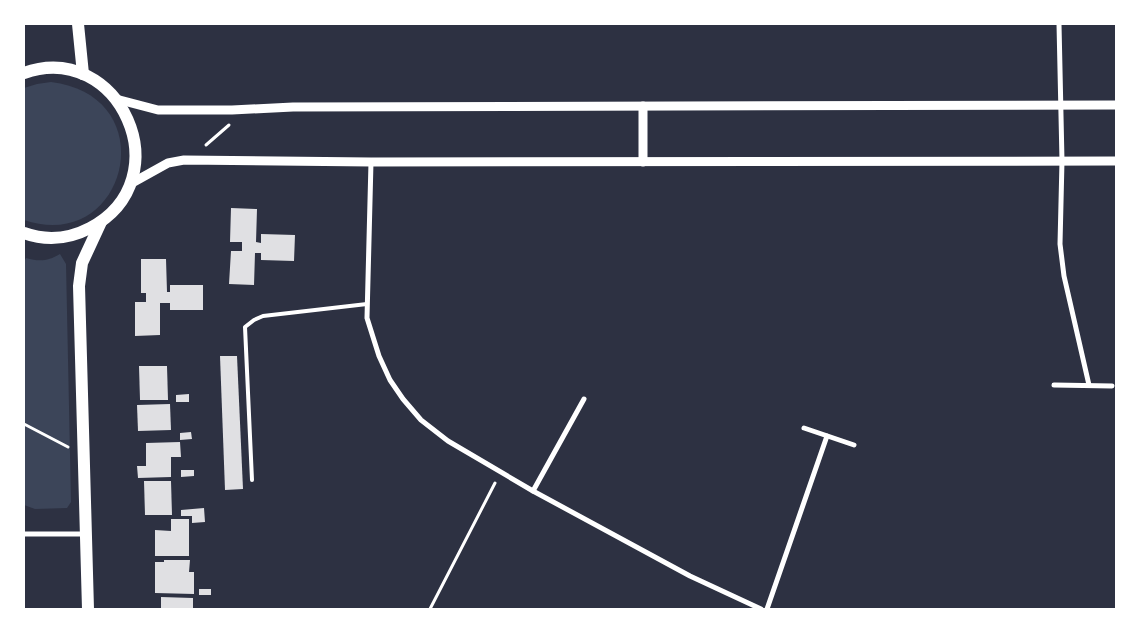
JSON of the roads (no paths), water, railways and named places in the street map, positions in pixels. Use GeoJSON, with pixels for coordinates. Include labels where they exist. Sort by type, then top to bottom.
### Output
{"type":"FeatureCollection","features":[{"type":"Feature","properties":{"kind":"main road"},"geometry":{"type":"LineString","coordinates":[[78,24],[84,74]]}},
{"type":"Feature","properties":{"kind":"main road"},"geometry":{"type":"LineString","coordinates":[[24,73],[50,67],[71,70],[84,74],[101,85],[116,99],[126,113],[133,134],[136,159],[132,183],[112,213],[101,222],[77,235],[36,238],[24,233]]}},
{"type":"Feature","properties":{"kind":"main road"},"geometry":{"type":"LineString","coordinates":[[88,609],[79,286],[82,262],[101,222]]}},
{"type":"Feature","properties":{"kind":"street"},"geometry":{"type":"LineString","coordinates":[[1059,24],[1062,161],[1060,244],[1064,276],[1089,385]]}},
{"type":"Feature","properties":{"kind":"street"},"geometry":{"type":"LineString","coordinates":[[116,99],[158,110],[232,110],[293,107],[1116,105]]}},
{"type":"Feature","properties":{"kind":"street"},"geometry":{"type":"LineString","coordinates":[[643,106],[643,162]]}},
{"type":"Feature","properties":{"kind":"street"},"geometry":{"type":"LineString","coordinates":[[132,183],[168,163],[184,160],[371,162],[1116,161]]}},
{"type":"Feature","properties":{"kind":"street"},"geometry":{"type":"LineString","coordinates":[[371,162],[368,318],[379,356],[390,380],[421,420],[448,441],[533,491],[690,576],[761,609]]}},
{"type":"Feature","properties":{"kind":"street"},"geometry":{"type":"LineString","coordinates":[[1054,385],[1112,386]]}},
{"type":"Feature","properties":{"kind":"street"},"geometry":{"type":"LineString","coordinates":[[533,491],[584,399]]}},
{"type":"Feature","properties":{"kind":"street"},"geometry":{"type":"LineString","coordinates":[[804,428],[854,445]]}},
{"type":"Feature","properties":{"kind":"street"},"geometry":{"type":"LineString","coordinates":[[767,609],[827,436]]}},
{"type":"Feature","properties":{"kind":"street"},"geometry":{"type":"LineString","coordinates":[[24,534],[87,534]]}},
{"type":"Feature","properties":{"kind":"lane"},"geometry":{"type":"LineString","coordinates":[[252,480],[246,327],[254,320],[263,316],[367,304]]}}]}
